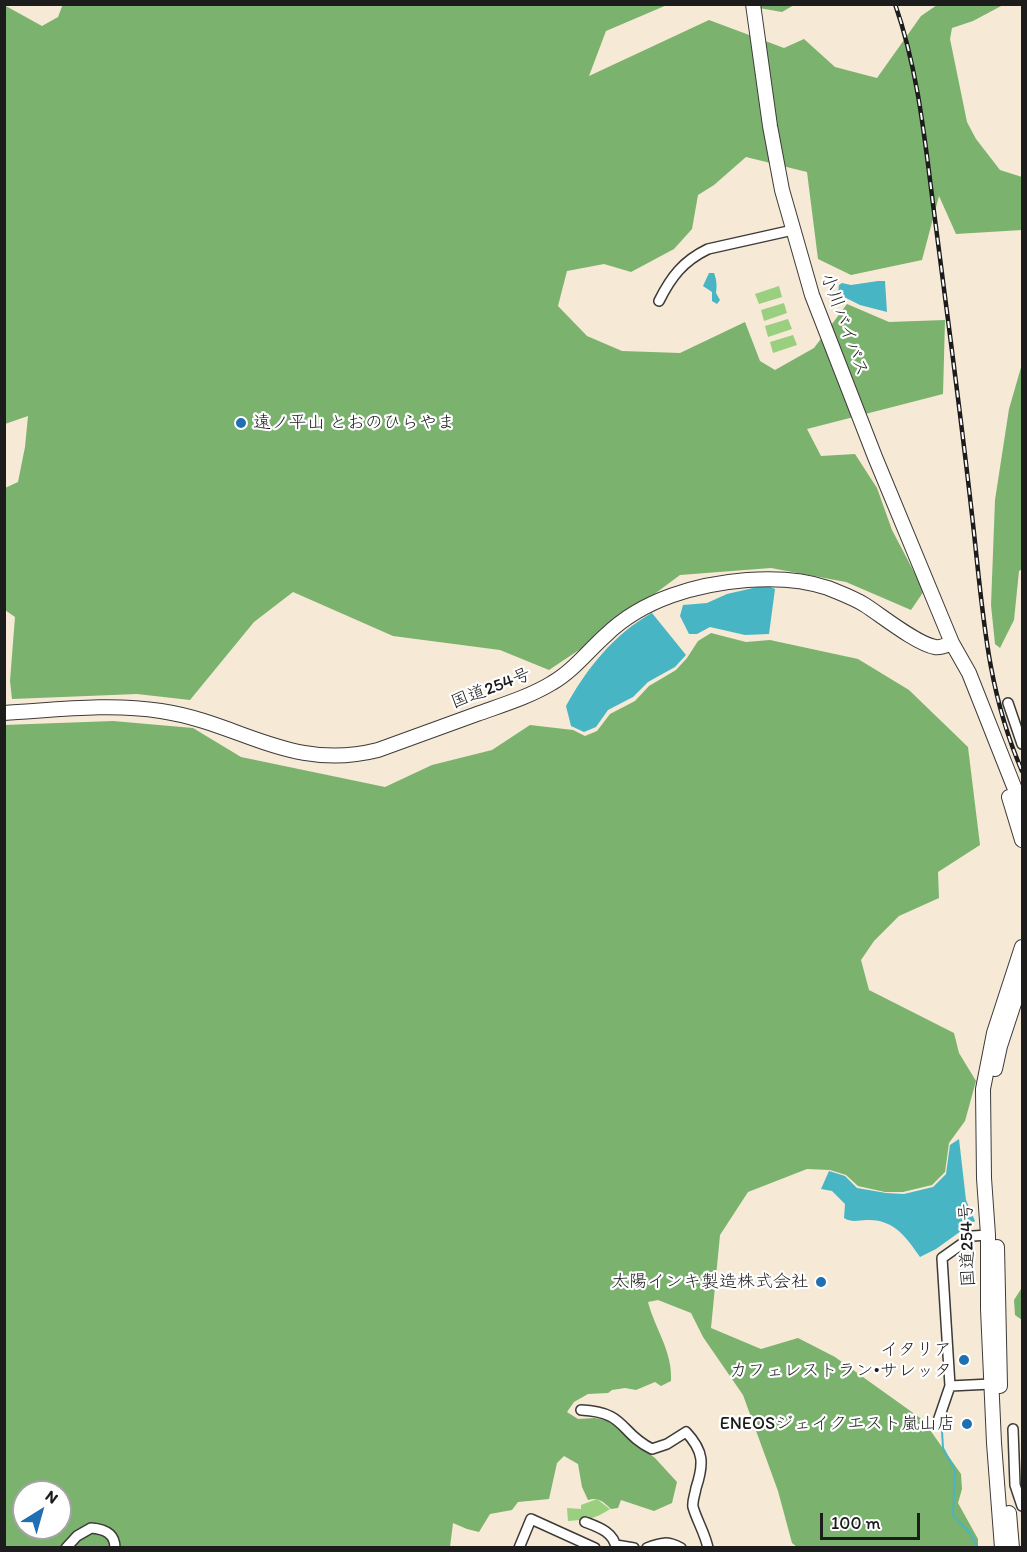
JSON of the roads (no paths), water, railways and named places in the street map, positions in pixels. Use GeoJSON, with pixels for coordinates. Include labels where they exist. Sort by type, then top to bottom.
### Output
{"type":"FeatureCollection","features":[{"type":"Feature","properties":{"kind":"highway","name":"小川バイパス"},"geometry":{"type":"LineString","coordinates":[[753,4],[760,66],[778,168],[793,230],[813,295],[833,351],[952,643]]}},
{"type":"Feature","properties":{"kind":"highway","name":"国道254号"},"geometry":{"type":"LineString","coordinates":[[4,713],[120,707],[162,711],[192,718],[291,751],[321,756],[356,755],[378,750],[520,699],[554,682],[586,656],[619,623],[664,598],[699,588],[746,580],[805,581],[862,603],[918,640],[934,647],[943,647],[952,643]]}},
{"type":"Feature","properties":{"kind":"highway"},"geometry":{"type":"LineString","coordinates":[[952,643],[969,673],[1023,807]]}},
{"type":"Feature","properties":{"kind":"highway"},"geometry":{"type":"LineString","coordinates":[[952,643],[962,678],[1018,820],[1023,840]]}},
{"type":"Feature","properties":{"kind":"highway","name":"国道254号"},"geometry":{"type":"LineString","coordinates":[[1002,1548],[991,1384],[983,1089],[992,1039],[1023,947]]}},
{"type":"Feature","properties":{"kind":"highway","name":"国道254号"},"geometry":{"type":"LineString","coordinates":[[1012,1548],[1011,1486],[1000,1384],[992,1089],[998,1054],[1023,979]]}},
{"type":"Feature","properties":{"kind":"street"},"geometry":{"type":"LineString","coordinates":[[659,301],[675,273],[689,259],[726,245],[793,230]]}},
{"type":"Feature","properties":{"kind":"street"},"geometry":{"type":"LineString","coordinates":[[1008,703],[1023,744]]}},
{"type":"Feature","properties":{"kind":"street"},"geometry":{"type":"LineString","coordinates":[[937,1424],[950,1386],[942,1258],[973,1236],[988,1235]]}},
{"type":"Feature","properties":{"kind":"street"},"geometry":{"type":"LineString","coordinates":[[950,1386],[991,1384]]}},
{"type":"Feature","properties":{"kind":"street"},"geometry":{"type":"LineString","coordinates":[[581,1410],[598,1410],[611,1415],[652,1449],[667,1444],[686,1431],[701,1453],[700,1478],[693,1500],[708,1548]]}},
{"type":"Feature","properties":{"kind":"street"},"geometry":{"type":"LineString","coordinates":[[1013,1430],[1011,1486],[1023,1506]]}},
{"type":"Feature","properties":{"kind":"street"},"geometry":{"type":"LineString","coordinates":[[519,1548],[531,1519],[595,1548]]}},
{"type":"Feature","properties":{"kind":"street"},"geometry":{"type":"LineString","coordinates":[[585,1522],[605,1530],[616,1546],[634,1548]]}},
{"type":"Feature","properties":{"kind":"street"},"geometry":{"type":"LineString","coordinates":[[66,1548],[77,1536],[91,1528],[109,1533],[114,1538],[116,1548]]}},
{"type":"Feature","properties":{"kind":"street"},"geometry":{"type":"LineString","coordinates":[[647,1548],[661,1542],[669,1542],[681,1548]]}},
{"type":"Feature","properties":{"kind":"water"},"geometry":{"type":"Polygon","coordinates":[[[709,273],[714,273],[716,279],[716,293],[720,300],[717,304],[712,301],[712,292],[703,286],[709,273]]]}},
{"type":"Feature","properties":{"kind":"water"},"geometry":{"type":"Polygon","coordinates":[[[885,281],[887,312],[860,305],[838,294],[839,285],[842,283],[851,285],[885,281]]]}},
{"type":"Feature","properties":{"kind":"water"},"geometry":{"type":"Polygon","coordinates":[[[766,585],[775,589],[769,634],[745,635],[710,627],[697,634],[689,634],[680,616],[683,605],[707,603],[727,594],[766,585]]]}},
{"type":"Feature","properties":{"kind":"water"},"geometry":{"type":"Polygon","coordinates":[[[652,613],[686,655],[675,667],[648,682],[633,697],[608,710],[596,727],[584,732],[571,726],[566,706],[592,665],[625,631],[652,613]]]}},
{"type":"Feature","properties":{"kind":"water"},"geometry":{"type":"Polygon","coordinates":[[[959,1139],[966,1200],[975,1221],[936,1249],[920,1257],[905,1237],[892,1226],[876,1221],[852,1221],[844,1218],[845,1204],[832,1191],[821,1189],[829,1171],[845,1176],[857,1188],[886,1193],[904,1194],[933,1187],[946,1174],[950,1145],[959,1139]]]}},
{"type":"Feature","properties":{"kind":"waterway"},"geometry":{"type":"LineString","coordinates":[[947,1265],[954,1379]]}},
{"type":"Feature","properties":{"kind":"waterway"},"geometry":{"type":"LineString","coordinates":[[952,1394],[942,1431],[943,1448],[955,1471],[953,1515],[970,1533],[978,1548]]}},
{"type":"Feature","properties":{"kind":"railway"},"geometry":{"type":"LineString","coordinates":[[895,4],[911,58],[925,143],[989,654],[1001,713],[1022,771]]}},
{"type":"Feature","properties":{"kind":"place","name":"遠ノ平山 とおのひらやま"},"geometry":{"type":"Point","coordinates":[241,423]}},
{"type":"Feature","properties":{"kind":"place","name":"太陽インキ製造株式会社"},"geometry":{"type":"Point","coordinates":[821,1282]}},
{"type":"Feature","properties":{"kind":"place","name":"イタリア カフェレストラン•サレッタ"},"geometry":{"type":"Point","coordinates":[964,1360]}},
{"type":"Feature","properties":{"kind":"place","name":"ENEOSジェイクエスト嵐山店"},"geometry":{"type":"Point","coordinates":[967,1424]}}]}
